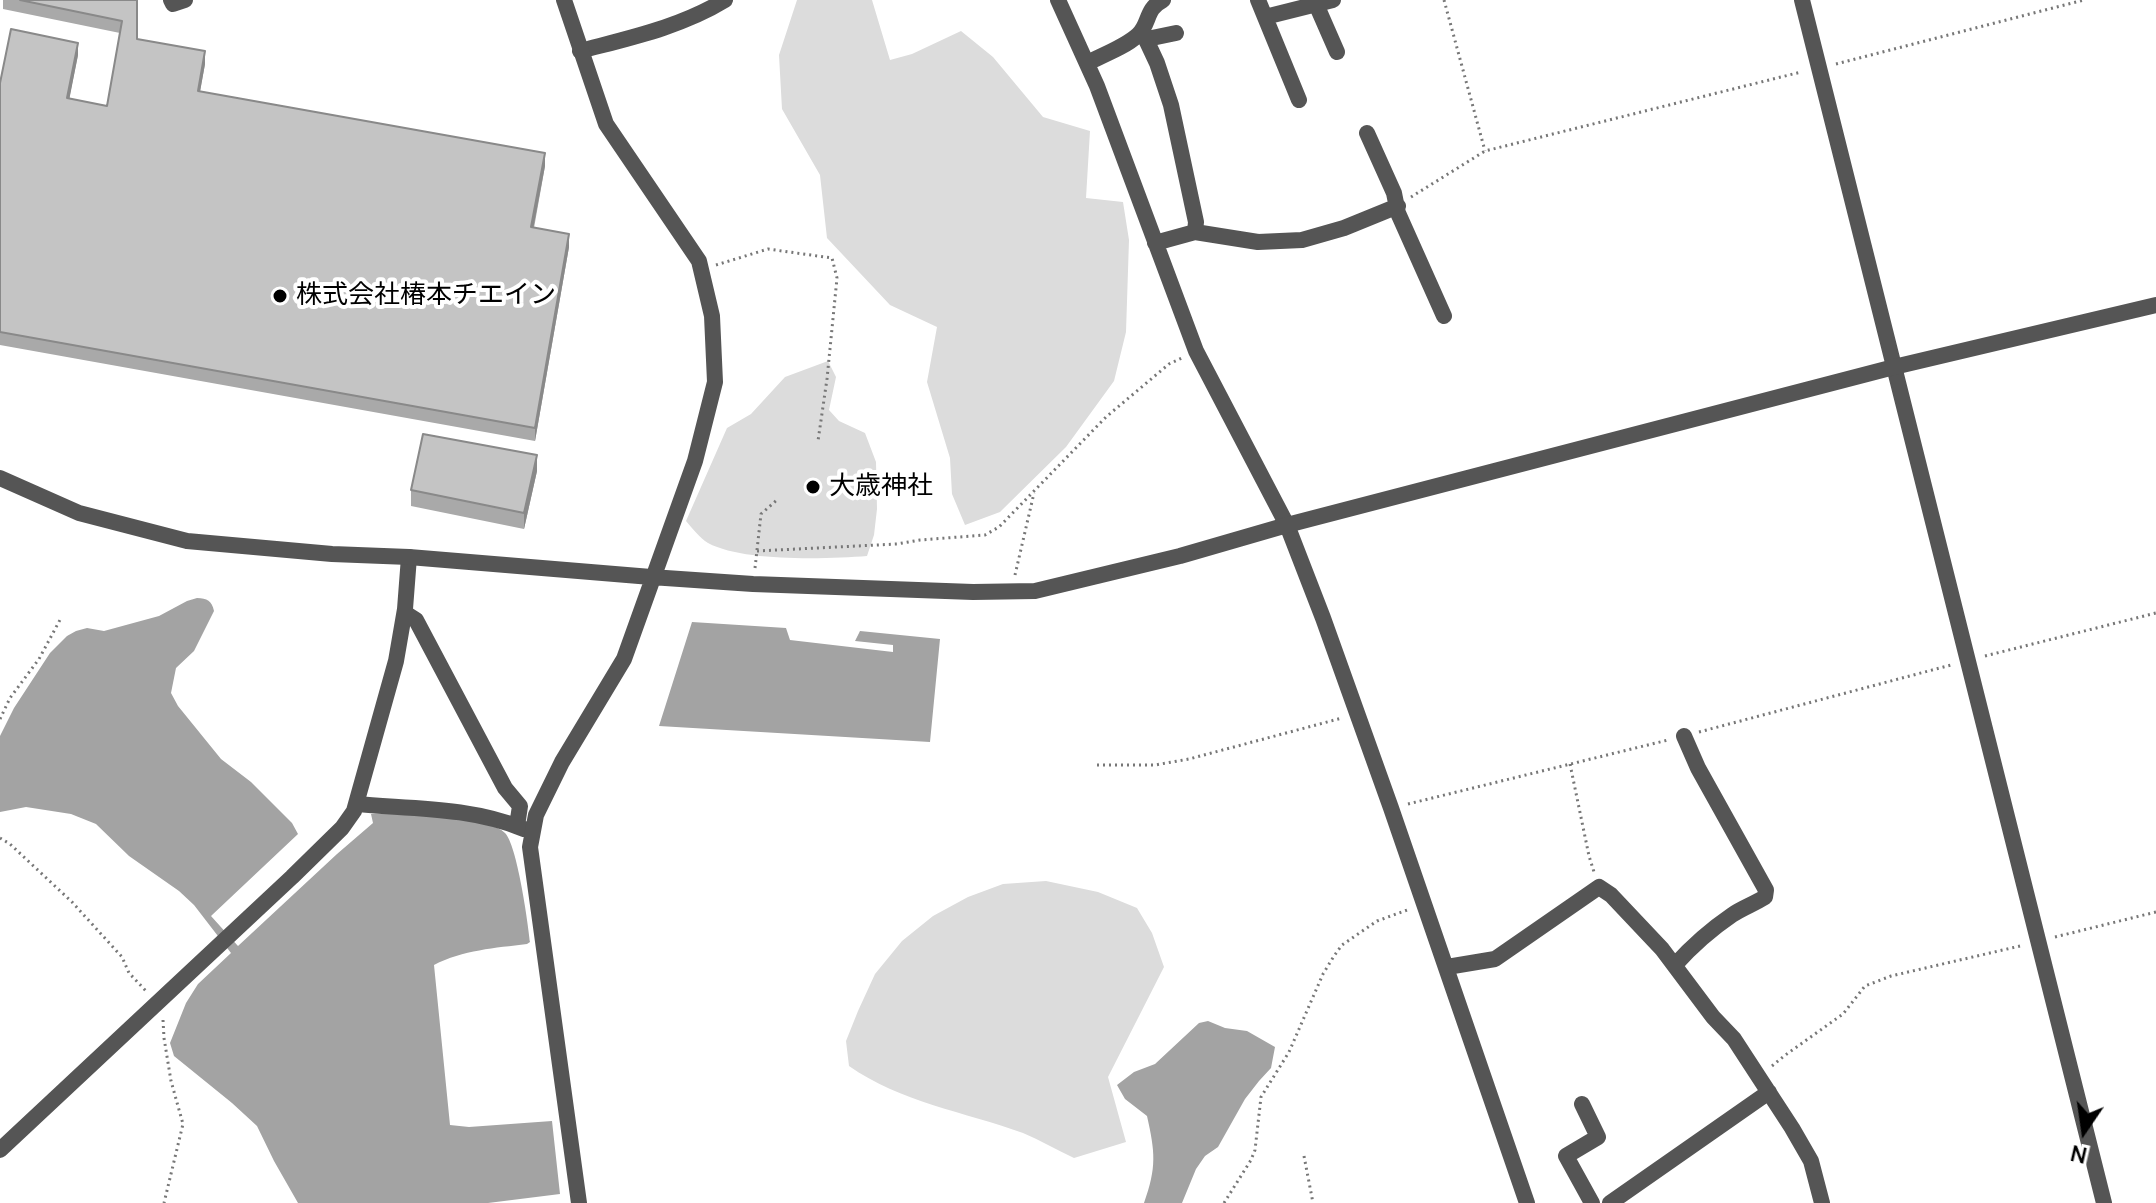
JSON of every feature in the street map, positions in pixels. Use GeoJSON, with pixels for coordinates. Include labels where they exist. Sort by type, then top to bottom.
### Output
{"type":"FeatureCollection","features":[{"type":"Feature","properties":{"kind":"street"},"geometry":{"type":"LineString","coordinates":[[171,0],[173,4],[185,0]]}},
{"type":"Feature","properties":{"kind":"street"},"geometry":{"type":"LineString","coordinates":[[564,0],[606,124],[699,261],[712,316],[715,382],[695,461],[624,659],[562,762],[536,815],[530,847],[579,1203]]}},
{"type":"Feature","properties":{"kind":"street"},"geometry":{"type":"LineString","coordinates":[[580,51],[654,31],[705,12],[725,0]]}},
{"type":"Feature","properties":{"kind":"street"},"geometry":{"type":"LineString","coordinates":[[1058,0],[1087,63],[1196,351],[1287,525],[1424,902],[1527,1203]]}},
{"type":"Feature","properties":{"kind":"street"},"geometry":{"type":"LineString","coordinates":[[1163,0],[1155,4],[1147,15],[1145,35],[1171,105],[1196,222],[1195,232]]}},
{"type":"Feature","properties":{"kind":"street"},"geometry":{"type":"LineString","coordinates":[[1258,0],[1299,100]]}},
{"type":"Feature","properties":{"kind":"street"},"geometry":{"type":"LineString","coordinates":[[1802,0],[2104,1203]]}},
{"type":"Feature","properties":{"kind":"street"},"geometry":{"type":"LineString","coordinates":[[1265,17],[1325,2],[1337,52]]}},
{"type":"Feature","properties":{"kind":"street"},"geometry":{"type":"LineString","coordinates":[[1087,63],[1136,38],[1176,33]]}},
{"type":"Feature","properties":{"kind":"street"},"geometry":{"type":"LineString","coordinates":[[1367,133],[1398,206],[1398,213],[1444,316]]}},
{"type":"Feature","properties":{"kind":"street"},"geometry":{"type":"LineString","coordinates":[[1155,243],[1195,232],[1258,242],[1302,240],[1344,228],[1398,206]]}},
{"type":"Feature","properties":{"kind":"street"},"geometry":{"type":"LineString","coordinates":[[0,478],[79,513],[187,541],[753,584],[1035,591],[1180,556],[1287,525],[1894,367],[2156,305]]}},
{"type":"Feature","properties":{"kind":"street"},"geometry":{"type":"LineString","coordinates":[[0,1150],[282,887],[342,828],[354,811],[396,661],[405,613],[409,557]]}},
{"type":"Feature","properties":{"kind":"street"},"geometry":{"type":"LineString","coordinates":[[405,613],[416,620],[505,788],[520,806],[517,826]]}},
{"type":"Feature","properties":{"kind":"street"},"geometry":{"type":"LineString","coordinates":[[1675,965],[1710,930],[1765,897],[1766,890],[1698,768],[1684,736]]}},
{"type":"Feature","properties":{"kind":"street"},"geometry":{"type":"LineString","coordinates":[[356,804],[467,812],[533,832]]}},
{"type":"Feature","properties":{"kind":"street"},"geometry":{"type":"LineString","coordinates":[[1447,967],[1495,959],[1599,887],[1611,895],[1662,949],[1713,1017],[1734,1039],[1811,1161],[1822,1203]]}},
{"type":"Feature","properties":{"kind":"street"},"geometry":{"type":"LineString","coordinates":[[1610,1203],[1764,1085]]}},
{"type":"Feature","properties":{"kind":"street"},"geometry":{"type":"LineString","coordinates":[[1582,1104],[1598,1137],[1566,1156],[1592,1203]]}},
{"type":"Feature","properties":{"kind":"path"},"geometry":{"type":"LineString","coordinates":[[1444,0],[1485,151]]}},
{"type":"Feature","properties":{"kind":"path"},"geometry":{"type":"LineString","coordinates":[[1398,206],[1485,151],[2084,0]]}},
{"type":"Feature","properties":{"kind":"path"},"geometry":{"type":"LineString","coordinates":[[701,269],[768,249],[832,258],[837,278],[818,441]]}},
{"type":"Feature","properties":{"kind":"path"},"geometry":{"type":"LineString","coordinates":[[757,551],[897,544],[985,535],[999,527],[1034,493],[1106,417],[1169,364],[1196,351]]}},
{"type":"Feature","properties":{"kind":"path"},"geometry":{"type":"LineString","coordinates":[[1015,592],[1015,577],[1034,493]]}},
{"type":"Feature","properties":{"kind":"path"},"geometry":{"type":"LineString","coordinates":[[753,584],[761,514],[778,499]]}},
{"type":"Feature","properties":{"kind":"path"},"geometry":{"type":"LineString","coordinates":[[1966,661],[2156,613]]}},
{"type":"Feature","properties":{"kind":"path"},"geometry":{"type":"LineString","coordinates":[[0,719],[61,618]]}},
{"type":"Feature","properties":{"kind":"path"},"geometry":{"type":"LineString","coordinates":[[1097,765],[1155,765],[1189,759],[1357,714]]}},
{"type":"Feature","properties":{"kind":"path"},"geometry":{"type":"LineString","coordinates":[[1570,764],[1589,856],[1599,887]]}},
{"type":"Feature","properties":{"kind":"path"},"geometry":{"type":"LineString","coordinates":[[0,838],[72,902],[122,957],[129,973],[158,1003],[163,1016],[171,1081],[183,1124],[164,1203]]}},
{"type":"Feature","properties":{"kind":"path"},"geometry":{"type":"LineString","coordinates":[[1224,1203],[1255,1150],[1261,1097],[1289,1052],[1334,956],[1342,945],[1377,921],[1424,902]]}},
{"type":"Feature","properties":{"kind":"path"},"geometry":{"type":"LineString","coordinates":[[1764,1085],[1784,1056],[1843,1014],[1865,986],[1891,976],[2156,912]]}},
{"type":"Feature","properties":{"kind":"path"},"geometry":{"type":"LineString","coordinates":[[1304,1156],[1313,1203]]}},
{"type":"Feature","properties":{"kind":"shaded area"},"geometry":{"type":"Polygon","coordinates":[[[797,0],[872,0],[890,60],[912,54],[961,31],[993,57],[1043,117],[1090,131],[1086,198],[1123,202],[1129,240],[1126,332],[1114,381],[1066,447],[1000,512],[965,525],[952,494],[950,458],[927,382],[937,327],[890,305],[827,238],[820,175],[782,109],[779,55],[797,0]]]}},
{"type":"Feature","properties":{"kind":"shaded area"},"geometry":{"type":"Polygon","coordinates":[[[828,361],[836,377],[829,410],[839,421],[865,433],[876,462],[877,509],[874,535],[867,556],[763,556],[708,543],[686,521],[727,428],[751,414],[785,377],[828,361]]]}},
{"type":"Feature","properties":{"kind":"shaded area"},"geometry":{"type":"Polygon","coordinates":[[[197,598],[208,601],[214,611],[194,651],[176,668],[171,693],[221,759],[251,782],[292,823],[298,834],[211,916],[238,946],[373,823],[371,814],[420,814],[462,819],[481,822],[505,833],[518,867],[530,942],[468,953],[434,965],[450,1125],[469,1127],[552,1121],[560,1194],[488,1203],[298,1203],[257,1126],[174,1056],[170,1043],[186,1003],[198,984],[231,953],[194,905],[129,856],[96,824],[71,814],[26,807],[0,812],[0,736],[14,708],[50,653],[76,631],[87,628],[104,631],[159,616],[197,598]]]}},
{"type":"Feature","properties":{"kind":"shaded area"},"geometry":{"type":"Polygon","coordinates":[[[692,622],[786,628],[790,640],[893,652],[893,645],[855,641],[860,631],[940,639],[930,742],[659,726],[692,622]]]}},
{"type":"Feature","properties":{"kind":"shaded area"},"geometry":{"type":"Polygon","coordinates":[[[1046,881],[1098,892],[1137,908],[1152,933],[1164,967],[1108,1077],[1126,1142],[1074,1158],[1023,1133],[890,1089],[849,1066],[846,1041],[875,974],[902,941],[933,916],[968,897],[1003,884],[1046,881]]]}},
{"type":"Feature","properties":{"kind":"shaded area"},"geometry":{"type":"Polygon","coordinates":[[[1208,1021],[1225,1028],[1247,1031],[1275,1047],[1271,1068],[1245,1099],[1218,1147],[1205,1156],[1196,1169],[1182,1203],[1144,1203],[1153,1160],[1147,1116],[1125,1099],[1117,1085],[1134,1072],[1155,1064],[1199,1023],[1208,1021]]]}},
{"type":"Feature","properties":{"kind":"building","name":"株式会社椿本チエイン"},"geometry":{"type":"Polygon","coordinates":[[[20,0],[137,0],[137,39],[205,51],[198,91],[545,153],[531,227],[569,234],[535,428],[0,332],[0,83],[11,29],[78,43],[67,98],[107,106],[122,21],[20,0]]]}},
{"type":"Feature","properties":{"kind":"building"},"geometry":{"type":"Polygon","coordinates":[[[423,434],[537,455],[524,513],[411,490],[423,434]]]}},
{"type":"Feature","properties":{"kind":"place","name":"株式会社椿本チエイン"},"geometry":{"type":"Point","coordinates":[280,296]}},
{"type":"Feature","properties":{"kind":"place","name":"大歳神社"},"geometry":{"type":"Point","coordinates":[813,487]}}]}
